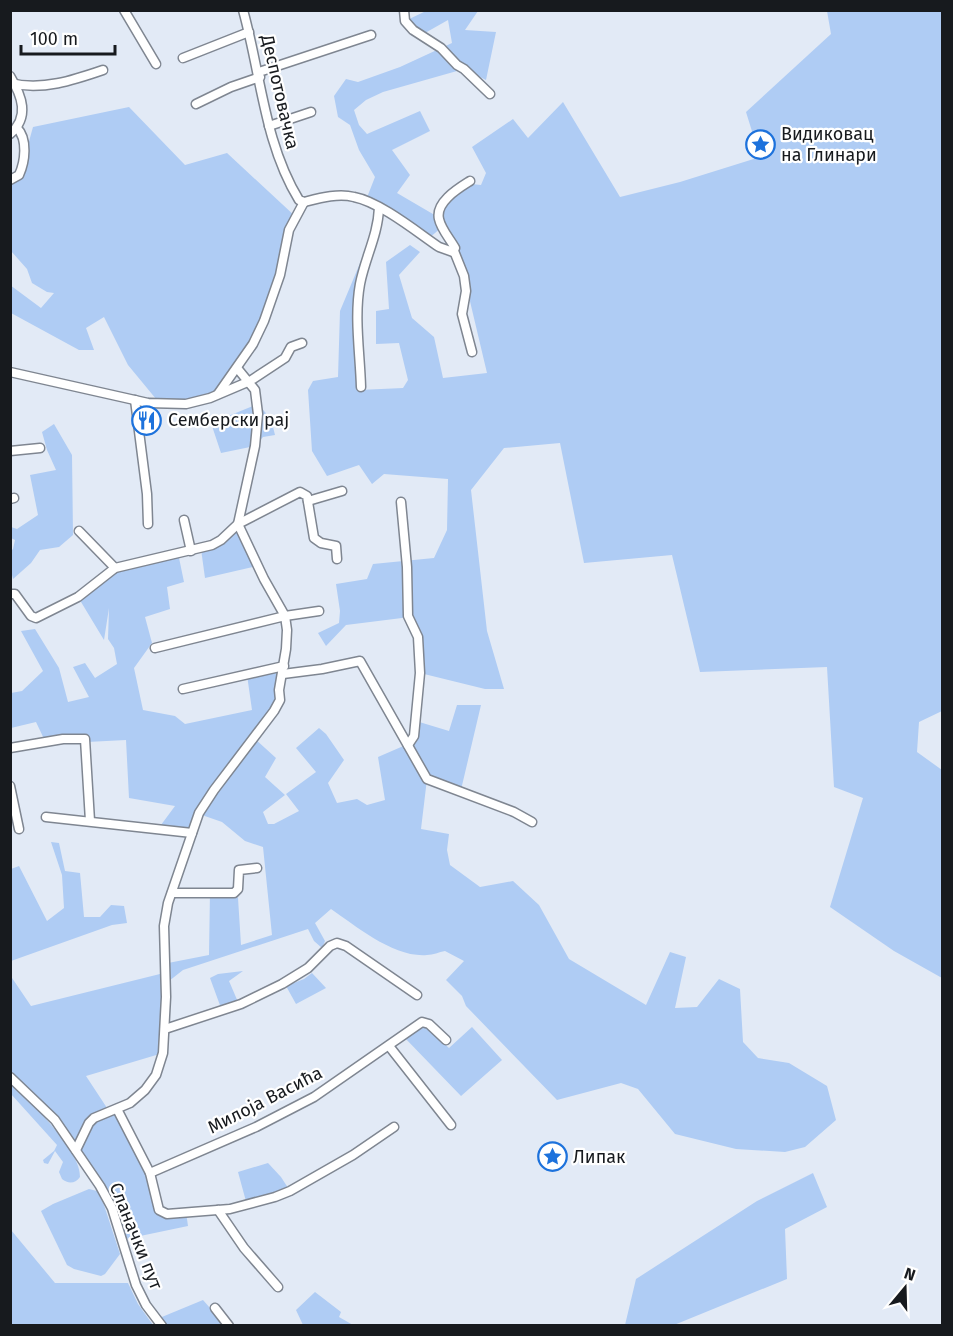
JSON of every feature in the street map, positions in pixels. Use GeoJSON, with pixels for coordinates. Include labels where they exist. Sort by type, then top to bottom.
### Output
{"type":"FeatureCollection","features":[{"type":"Feature","properties":{"kind":"street"},"geometry":{"type":"LineString","coordinates":[[124,10],[156,64]]}},
{"type":"Feature","properties":{"kind":"street","name":"Деспотовачка"},"geometry":{"type":"LineString","coordinates":[[243,10],[269,126],[281,166],[299,200],[303,202]]}},
{"type":"Feature","properties":{"kind":"street"},"geometry":{"type":"LineString","coordinates":[[404,10],[405,21],[413,30],[441,48],[490,94]]}},
{"type":"Feature","properties":{"kind":"street"},"geometry":{"type":"LineString","coordinates":[[183,58],[249,32]]}},
{"type":"Feature","properties":{"kind":"street"},"geometry":{"type":"LineString","coordinates":[[196,104],[259,74],[371,35]]}},
{"type":"Feature","properties":{"kind":"street"},"geometry":{"type":"LineString","coordinates":[[12,81],[36,85],[64,82],[103,70]]}},
{"type":"Feature","properties":{"kind":"street"},"geometry":{"type":"LineString","coordinates":[[10,180],[19,175],[24,156],[23,140],[14,131],[23,113],[21,98],[12,81]]}},
{"type":"Feature","properties":{"kind":"street"},"geometry":{"type":"LineString","coordinates":[[269,126],[311,112]]}},
{"type":"Feature","properties":{"kind":"street"},"geometry":{"type":"LineString","coordinates":[[470,180],[439,209],[438,217],[454,246],[464,276],[466,291],[462,314],[472,352]]}},
{"type":"Feature","properties":{"kind":"street"},"geometry":{"type":"LineString","coordinates":[[218,395],[253,344],[264,321],[280,275],[289,230],[303,202],[344,195],[366,200],[440,247],[454,251]]}},
{"type":"Feature","properties":{"kind":"street"},"geometry":{"type":"LineString","coordinates":[[361,387],[358,305],[360,285],[379,222],[379,208]]}},
{"type":"Feature","properties":{"kind":"street"},"geometry":{"type":"LineString","coordinates":[[10,372],[161,405],[186,404],[218,395],[250,381],[285,358],[291,346],[302,343]]}},
{"type":"Feature","properties":{"kind":"street"},"geometry":{"type":"LineString","coordinates":[[76,1150],[88,1123],[99,1115],[117,1109],[139,1096],[153,1080],[162,1059],[165,1029],[164,926],[192,832],[199,813],[214,790],[280,700],[279,690],[287,640],[285,616],[264,579],[238,524],[255,446],[258,414],[257,396],[250,381],[237,368]]}},
{"type":"Feature","properties":{"kind":"street"},"geometry":{"type":"LineString","coordinates":[[135,400],[147,494],[148,524]]}},
{"type":"Feature","properties":{"kind":"street"},"geometry":{"type":"LineString","coordinates":[[10,451],[40,448]]}},
{"type":"Feature","properties":{"kind":"street"},"geometry":{"type":"LineString","coordinates":[[308,501],[342,491]]}},
{"type":"Feature","properties":{"kind":"street"},"geometry":{"type":"LineString","coordinates":[[10,594],[16,595],[31,616],[36,618],[78,597],[115,568],[212,545],[238,524],[297,493],[305,494],[308,501],[315,538],[321,543],[336,546],[337,559]]}},
{"type":"Feature","properties":{"kind":"street"},"geometry":{"type":"LineString","coordinates":[[401,502],[407,567],[408,616],[418,638],[420,673],[414,736],[408,745]]}},
{"type":"Feature","properties":{"kind":"street"},"geometry":{"type":"LineString","coordinates":[[184,520],[191,551]]}},
{"type":"Feature","properties":{"kind":"street"},"geometry":{"type":"LineString","coordinates":[[79,531],[115,568]]}},
{"type":"Feature","properties":{"kind":"street"},"geometry":{"type":"LineString","coordinates":[[155,648],[285,616],[319,612]]}},
{"type":"Feature","properties":{"kind":"street"},"geometry":{"type":"LineString","coordinates":[[183,689],[284,670],[322,669],[360,662],[427,779],[514,812],[532,822]]}},
{"type":"Feature","properties":{"kind":"street"},"geometry":{"type":"LineString","coordinates":[[10,748],[63,739],[85,739],[90,821]]}},
{"type":"Feature","properties":{"kind":"street"},"geometry":{"type":"LineString","coordinates":[[10,786],[19,829]]}},
{"type":"Feature","properties":{"kind":"street"},"geometry":{"type":"LineString","coordinates":[[46,817],[192,832]]}},
{"type":"Feature","properties":{"kind":"street"},"geometry":{"type":"LineString","coordinates":[[172,893],[234,893],[238,889],[239,870],[257,868]]}},
{"type":"Feature","properties":{"kind":"street"},"geometry":{"type":"LineString","coordinates":[[165,1029],[241,1004],[282,984],[308,968],[326,949],[337,943],[346,946],[417,995]]}},
{"type":"Feature","properties":{"kind":"street","name":"Милоја Васића"},"geometry":{"type":"LineString","coordinates":[[150,1173],[256,1127],[302,1104],[330,1088],[424,1021],[446,1040]]}},
{"type":"Feature","properties":{"kind":"street"},"geometry":{"type":"LineString","coordinates":[[389,1046],[451,1125]]}},
{"type":"Feature","properties":{"kind":"street","name":"Сланачки пут"},"geometry":{"type":"LineString","coordinates":[[10,1077],[55,1120],[106,1197],[136,1285],[146,1305],[162,1326]]}},
{"type":"Feature","properties":{"kind":"street"},"geometry":{"type":"LineString","coordinates":[[117,1109],[150,1173],[156,1189],[158,1207],[164,1214],[241,1207],[290,1191],[352,1155],[394,1127]]}},
{"type":"Feature","properties":{"kind":"street"},"geometry":{"type":"LineString","coordinates":[[218,1210],[244,1248],[278,1287]]}},
{"type":"Feature","properties":{"kind":"street"},"geometry":{"type":"LineString","coordinates":[[215,1308],[229,1326]]}},
{"type":"Feature","properties":{"kind":"shaded area"},"geometry":{"type":"Polygon","coordinates":[[[426,11],[478,11],[465,30],[496,32],[486,80],[464,69],[383,92],[366,100],[354,110],[359,125],[367,134],[420,111],[430,131],[392,150],[410,175],[397,193],[438,217],[442,204],[471,184],[481,185],[486,173],[472,147],[513,119],[528,138],[563,102],[620,197],[680,182],[760,157],[746,112],[831,34],[827,11],[942,11],[942,711],[919,722],[917,752],[942,770],[942,978],[894,951],[830,907],[863,798],[834,787],[827,667],[700,672],[672,555],[584,563],[560,443],[504,448],[471,490],[487,631],[504,689],[485,689],[420,673],[418,637],[408,616],[346,625],[326,646],[318,633],[339,623],[340,611],[336,584],[367,579],[373,564],[434,558],[447,530],[448,479],[384,474],[372,484],[359,465],[327,476],[312,451],[308,390],[313,381],[338,377],[340,311],[363,256],[359,312],[359,390],[403,388],[408,380],[399,343],[376,344],[376,311],[389,309],[386,262],[410,245],[420,252],[399,275],[412,318],[434,337],[443,378],[487,373],[464,276],[442,227],[428,239],[366,200],[375,177],[359,150],[350,125],[338,117],[334,96],[346,79],[358,82],[400,67],[452,43],[448,20],[425,33],[405,21],[426,11]]]}},
{"type":"Feature","properties":{"kind":"shaded area"},"geometry":{"type":"Polygon","coordinates":[[[129,107],[185,165],[227,153],[296,217],[264,321],[218,395],[161,405],[128,365],[104,317],[86,328],[94,350],[79,350],[11,313],[10,285],[41,308],[54,293],[47,292],[32,283],[27,269],[11,251],[11,180],[21,170],[33,127],[129,107]]]}},
{"type":"Feature","properties":{"kind":"shaded area"},"geometry":{"type":"Polygon","coordinates":[[[258,404],[271,419],[275,435],[263,437],[255,446],[221,453],[211,423],[258,404]]]}},
{"type":"Feature","properties":{"kind":"shaded area"},"geometry":{"type":"Polygon","coordinates":[[[54,424],[72,455],[73,535],[59,547],[40,550],[31,563],[13,579],[10,552],[15,540],[11,538],[11,527],[17,529],[38,515],[30,475],[56,470],[42,432],[54,424]]]}},
{"type":"Feature","properties":{"kind":"shaded area"},"geometry":{"type":"Polygon","coordinates":[[[238,524],[257,566],[205,578],[201,549],[238,524]]]}},
{"type":"Feature","properties":{"kind":"shaded area"},"geometry":{"type":"Polygon","coordinates":[[[178,553],[184,582],[167,587],[170,609],[145,617],[152,643],[134,668],[143,710],[175,716],[185,724],[252,710],[247,675],[284,666],[280,700],[253,737],[276,758],[265,777],[285,795],[263,812],[268,824],[274,824],[299,811],[286,794],[316,772],[296,748],[319,728],[326,734],[344,760],[328,783],[337,803],[357,799],[367,805],[385,800],[378,757],[408,744],[416,721],[449,731],[457,705],[481,705],[460,794],[427,779],[421,829],[449,834],[447,850],[450,865],[480,887],[513,881],[539,905],[569,959],[646,1005],[670,952],[686,957],[675,1008],[697,1007],[719,979],[740,989],[743,1042],[758,1058],[789,1063],[827,1086],[836,1120],[805,1147],[785,1152],[736,1149],[675,1134],[638,1089],[621,1083],[557,1100],[466,1006],[462,996],[446,980],[464,961],[445,951],[432,955],[414,955],[389,946],[331,909],[315,923],[325,941],[322,948],[314,941],[308,929],[183,970],[164,985],[163,1053],[86,1076],[109,1111],[117,1109],[156,1189],[160,1215],[186,1212],[188,1226],[121,1240],[116,1206],[93,1167],[89,1169],[63,1130],[11,1077],[10,975],[31,1006],[164,973],[163,964],[209,955],[210,892],[234,893],[238,898],[241,945],[272,935],[263,847],[245,841],[222,822],[199,814],[192,833],[158,829],[175,806],[129,798],[126,740],[45,741],[36,722],[11,728],[11,693],[22,691],[43,671],[21,631],[35,629],[59,668],[68,702],[89,697],[73,667],[85,663],[95,678],[117,664],[114,648],[108,639],[109,608],[104,640],[78,597],[108,573],[178,553]]]}},
{"type":"Feature","properties":{"kind":"shaded area"},"geometry":{"type":"Polygon","coordinates":[[[51,842],[59,843],[65,871],[80,873],[84,917],[100,917],[111,905],[124,906],[127,923],[112,925],[11,961],[11,869],[19,866],[47,921],[64,908],[62,875],[51,842]]]}},
{"type":"Feature","properties":{"kind":"shaded area"},"geometry":{"type":"Polygon","coordinates":[[[243,971],[229,981],[238,1002],[221,1008],[210,978],[218,974],[243,971]]]}},
{"type":"Feature","properties":{"kind":"shaded area"},"geometry":{"type":"Polygon","coordinates":[[[312,973],[326,988],[296,1004],[286,986],[312,973]]]}},
{"type":"Feature","properties":{"kind":"shaded area"},"geometry":{"type":"Polygon","coordinates":[[[422,1024],[449,1048],[472,1027],[502,1060],[461,1096],[404,1037],[422,1024]]]}},
{"type":"Feature","properties":{"kind":"shaded area"},"geometry":{"type":"Polygon","coordinates":[[[10,1084],[53,1127],[73,1154],[80,1177],[76,1181],[67,1182],[62,1179],[59,1172],[63,1162],[55,1151],[48,1164],[44,1163],[43,1160],[54,1151],[57,1145],[11,1094],[10,1084]]]}},
{"type":"Feature","properties":{"kind":"shaded area"},"geometry":{"type":"Polygon","coordinates":[[[268,1163],[290,1191],[247,1205],[238,1172],[268,1163]]]}},
{"type":"Feature","properties":{"kind":"shaded area"},"geometry":{"type":"Polygon","coordinates":[[[813,1173],[827,1207],[785,1229],[787,1279],[674,1325],[625,1325],[636,1279],[757,1201],[813,1173]]]}},
{"type":"Feature","properties":{"kind":"shaded area"},"geometry":{"type":"Polygon","coordinates":[[[89,1189],[97,1191],[104,1205],[120,1254],[101,1276],[67,1265],[41,1211],[89,1189]]]}},
{"type":"Feature","properties":{"kind":"shaded area"},"geometry":{"type":"Polygon","coordinates":[[[11,1230],[55,1283],[128,1283],[138,1304],[153,1325],[11,1325],[11,1230]]]}},
{"type":"Feature","properties":{"kind":"shaded area"},"geometry":{"type":"Polygon","coordinates":[[[315,1292],[341,1312],[339,1317],[353,1325],[303,1325],[296,1310],[315,1292]]]}},
{"type":"Feature","properties":{"kind":"shaded area"},"geometry":{"type":"Polygon","coordinates":[[[203,1300],[225,1325],[162,1325],[157,1319],[203,1300]]]}},
{"type":"Feature","properties":{"kind":"place","name":"Видиковац на Глинари"},"geometry":{"type":"Point","coordinates":[760,144]}},
{"type":"Feature","properties":{"kind":"place","name":"Семберски рај"},"geometry":{"type":"Point","coordinates":[147,420]}},
{"type":"Feature","properties":{"kind":"place","name":"Липак"},"geometry":{"type":"Point","coordinates":[552,1157]}}]}
